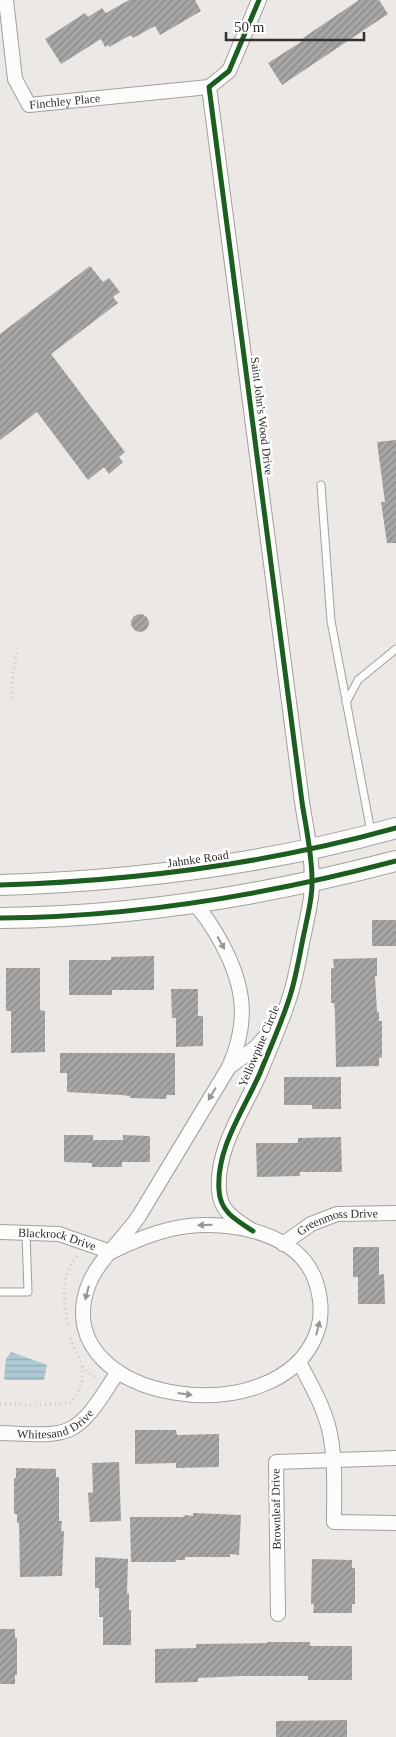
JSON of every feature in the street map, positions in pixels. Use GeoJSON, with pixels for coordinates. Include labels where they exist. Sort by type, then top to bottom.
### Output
{"type":"FeatureCollection","features":[{"type":"Feature","properties":{"kind":"main road","name":"Jahnke Road"},"geometry":{"type":"LineString","coordinates":[[0,885],[121,879],[251,861],[396,828]]}},
{"type":"Feature","properties":{"kind":"main road"},"geometry":{"type":"LineString","coordinates":[[0,918],[106,913],[194,902],[312,882],[396,861]]}},
{"type":"Feature","properties":{"kind":"street","name":"Finchley Place"},"geometry":{"type":"LineString","coordinates":[[6,0],[16,79],[29,105],[209,87]]}},
{"type":"Feature","properties":{"kind":"street"},"geometry":{"type":"LineString","coordinates":[[209,87],[229,71],[259,0]]}},
{"type":"Feature","properties":{"kind":"street","name":"Saint John's Wood Drive"},"geometry":{"type":"LineString","coordinates":[[209,87],[300,792],[310,849]]}},
{"type":"Feature","properties":{"kind":"street","name":"Yellowpine Circle"},"geometry":{"type":"LineString","coordinates":[[194,902],[203,913],[230,959],[239,983],[242,1027],[229,1066],[139,1216],[111,1252],[103,1259],[91,1278],[86,1290],[84,1313],[85,1327],[94,1349],[109,1366],[118,1372],[142,1384],[158,1389],[189,1395],[214,1396],[240,1392],[280,1377],[299,1362],[316,1335],[319,1326],[320,1302],[318,1288],[304,1260],[283,1244],[253,1231],[235,1220],[222,1206],[219,1197],[219,1178],[228,1142],[259,1074],[295,979],[310,903],[312,882],[310,849]]}},
{"type":"Feature","properties":{"kind":"street","name":"Yellowpine Circle"},"geometry":{"type":"LineString","coordinates":[[229,1066],[255,1048],[282,1016]]}},
{"type":"Feature","properties":{"kind":"street","name":"Greenmoss Drive"},"geometry":{"type":"LineString","coordinates":[[283,1244],[311,1224],[328,1216],[396,1212]]}},
{"type":"Feature","properties":{"kind":"street","name":"Yellowpine Circle"},"geometry":{"type":"LineString","coordinates":[[111,1252],[144,1237],[184,1226],[226,1226],[253,1231]]}},
{"type":"Feature","properties":{"kind":"street","name":"Blackrock Drive"},"geometry":{"type":"LineString","coordinates":[[0,1232],[26,1232],[67,1236],[90,1246],[111,1252]]}},
{"type":"Feature","properties":{"kind":"street"},"geometry":{"type":"LineString","coordinates":[[299,1362],[313,1388],[329,1430],[333,1460],[334,1522],[396,1523]]}},
{"type":"Feature","properties":{"kind":"street","name":"Whitesand Drive"},"geometry":{"type":"LineString","coordinates":[[0,1433],[47,1433],[70,1429],[89,1413],[118,1372]]}},
{"type":"Feature","properties":{"kind":"street","name":"Brownleaf Drive"},"geometry":{"type":"LineString","coordinates":[[278,1614],[276,1462],[396,1458]]}},
{"type":"Feature","properties":{"kind":"lane"},"geometry":{"type":"LineString","coordinates":[[321,485],[330,621],[372,834]]}},
{"type":"Feature","properties":{"kind":"lane"},"geometry":{"type":"LineString","coordinates":[[346,703],[358,680],[396,649]]}},
{"type":"Feature","properties":{"kind":"lane"},"geometry":{"type":"LineString","coordinates":[[0,1292],[28,1292],[26,1232]]}},
{"type":"Feature","properties":{"kind":"path"},"geometry":{"type":"LineString","coordinates":[[13,698],[10,685],[17,651]]}},
{"type":"Feature","properties":{"kind":"path"},"geometry":{"type":"LineString","coordinates":[[68,1325],[63,1301],[64,1285],[69,1267],[79,1254],[90,1246]]}},
{"type":"Feature","properties":{"kind":"path"},"geometry":{"type":"LineString","coordinates":[[0,1404],[71,1403],[82,1382],[83,1373],[71,1341],[70,1333]]}},
{"type":"Feature","properties":{"kind":"water"},"geometry":{"type":"Polygon","coordinates":[[[11,1352],[47,1365],[44,1380],[6,1380],[4,1378],[6,1359],[11,1352]]]}},
{"type":"Feature","properties":{"kind":"building"},"geometry":{"type":"Polygon","coordinates":[[[129,0],[195,0],[201,11],[160,35],[155,26],[133,38],[131,35],[109,47],[108,45],[105,47],[101,39],[61,64],[45,39],[85,13],[88,17],[102,8],[106,13],[129,0]]]}},
{"type":"Feature","properties":{"kind":"building"},"geometry":{"type":"Polygon","coordinates":[[[359,0],[379,0],[388,14],[282,85],[268,63],[304,40],[303,38],[359,0]]]}},
{"type":"Feature","properties":{"kind":"building"},"geometry":{"type":"Polygon","coordinates":[[[90,266],[103,282],[109,278],[120,292],[113,297],[118,303],[51,354],[125,452],[119,457],[123,462],[109,474],[104,467],[88,480],[37,412],[0,440],[0,334],[90,266]]]}},
{"type":"Feature","properties":{"kind":"building"},"geometry":{"type":"Polygon","coordinates":[[[396,440],[396,543],[387,543],[381,502],[385,502],[377,442],[396,440]]]}},
{"type":"Feature","properties":{"kind":"building"},"geometry":{"type":"Polygon","coordinates":[[[140,614],[146,617],[149,623],[146,629],[140,632],[134,629],[131,623],[134,617],[140,614]]]}},
{"type":"Feature","properties":{"kind":"building"},"geometry":{"type":"Polygon","coordinates":[[[372,920],[396,920],[396,946],[372,946],[372,920]]]}},
{"type":"Feature","properties":{"kind":"building"},"geometry":{"type":"Polygon","coordinates":[[[154,956],[154,990],[112,990],[112,995],[69,995],[69,960],[111,960],[111,957],[154,956]]]}},
{"type":"Feature","properties":{"kind":"building"},"geometry":{"type":"Polygon","coordinates":[[[377,958],[377,976],[375,976],[377,1012],[379,1012],[379,1021],[382,1021],[382,1057],[379,1058],[379,1066],[336,1067],[335,1013],[334,1003],[331,1003],[331,968],[334,968],[333,959],[377,958]]]}},
{"type":"Feature","properties":{"kind":"building"},"geometry":{"type":"Polygon","coordinates":[[[6,968],[40,968],[40,1010],[45,1011],[45,1052],[11,1053],[11,1011],[6,1011],[6,968]]]}},
{"type":"Feature","properties":{"kind":"building"},"geometry":{"type":"Polygon","coordinates":[[[171,989],[198,989],[198,1016],[203,1016],[203,1046],[176,1047],[176,1018],[172,1018],[171,989]]]}},
{"type":"Feature","properties":{"kind":"building"},"geometry":{"type":"Polygon","coordinates":[[[60,1053],[175,1053],[175,1095],[167,1095],[166,1099],[130,1098],[130,1096],[121,1095],[67,1092],[67,1073],[60,1073],[60,1053]]]}},
{"type":"Feature","properties":{"kind":"building"},"geometry":{"type":"Polygon","coordinates":[[[284,1077],[341,1077],[341,1109],[312,1109],[312,1105],[284,1105],[284,1077]]]}},
{"type":"Feature","properties":{"kind":"building"},"geometry":{"type":"Polygon","coordinates":[[[64,1135],[93,1135],[93,1140],[123,1140],[123,1135],[150,1136],[150,1162],[122,1162],[122,1167],[92,1167],[92,1163],[64,1162],[64,1135]]]}},
{"type":"Feature","properties":{"kind":"building"},"geometry":{"type":"Polygon","coordinates":[[[341,1137],[342,1172],[300,1172],[300,1176],[257,1177],[256,1143],[298,1143],[298,1138],[341,1137]]]}},
{"type":"Feature","properties":{"kind":"building"},"geometry":{"type":"Polygon","coordinates":[[[353,1247],[379,1247],[379,1275],[384,1274],[385,1304],[358,1304],[358,1277],[353,1277],[353,1247]]]}},
{"type":"Feature","properties":{"kind":"building"},"geometry":{"type":"Polygon","coordinates":[[[135,1430],[176,1430],[177,1435],[219,1434],[219,1467],[176,1468],[176,1463],[135,1464],[135,1430]]]}},
{"type":"Feature","properties":{"kind":"building"},"geometry":{"type":"Polygon","coordinates":[[[119,1462],[121,1521],[90,1522],[88,1493],[93,1492],[92,1463],[119,1462]]]}},
{"type":"Feature","properties":{"kind":"building"},"geometry":{"type":"Polygon","coordinates":[[[16,1468],[56,1469],[56,1477],[59,1477],[59,1521],[62,1521],[61,1531],[64,1531],[62,1576],[20,1577],[19,1523],[17,1523],[17,1514],[14,1514],[14,1478],[16,1478],[16,1468]]]}},
{"type":"Feature","properties":{"kind":"building"},"geometry":{"type":"Polygon","coordinates":[[[193,1513],[241,1515],[239,1555],[230,1554],[230,1557],[185,1557],[185,1560],[176,1560],[176,1562],[131,1562],[130,1517],[184,1517],[185,1515],[193,1516],[193,1513]]]}},
{"type":"Feature","properties":{"kind":"building"},"geometry":{"type":"Polygon","coordinates":[[[95,1557],[128,1559],[127,1594],[129,1593],[129,1610],[131,1610],[131,1645],[103,1645],[103,1617],[99,1617],[99,1588],[95,1588],[95,1557]]]}},
{"type":"Feature","properties":{"kind":"building"},"geometry":{"type":"Polygon","coordinates":[[[312,1559],[352,1560],[352,1568],[355,1568],[355,1604],[352,1604],[352,1613],[313,1613],[314,1604],[311,1604],[312,1559]]]}},
{"type":"Feature","properties":{"kind":"building"},"geometry":{"type":"Polygon","coordinates":[[[0,1629],[15,1629],[15,1638],[17,1638],[17,1675],[15,1675],[15,1684],[0,1684],[0,1629]]]}},
{"type":"Feature","properties":{"kind":"building"},"geometry":{"type":"Polygon","coordinates":[[[310,1642],[310,1646],[352,1646],[352,1680],[308,1680],[308,1676],[241,1676],[198,1678],[198,1682],[155,1683],[155,1649],[196,1648],[196,1644],[310,1642]]]}},
{"type":"Feature","properties":{"kind":"building"},"geometry":{"type":"Polygon","coordinates":[[[347,1720],[347,1737],[276,1737],[276,1721],[347,1720]]]}},
{"type":"Feature","properties":{"kind":"cycle path"},"geometry":{"type":"LineString","coordinates":[[253,1231],[230,1215],[222,1204],[219,1190],[219,1174],[226,1144],[260,1073],[290,996],[297,971],[312,886],[310,851],[302,802],[209,87],[229,71],[259,0]]}},
{"type":"Feature","properties":{"kind":"cycle path"},"geometry":{"type":"LineString","coordinates":[[0,885],[150,875],[249,861],[299,852],[396,828]]}},
{"type":"Feature","properties":{"kind":"cycle path"},"geometry":{"type":"LineString","coordinates":[[0,918],[50,917],[200,902],[299,884],[396,861]]}}]}
